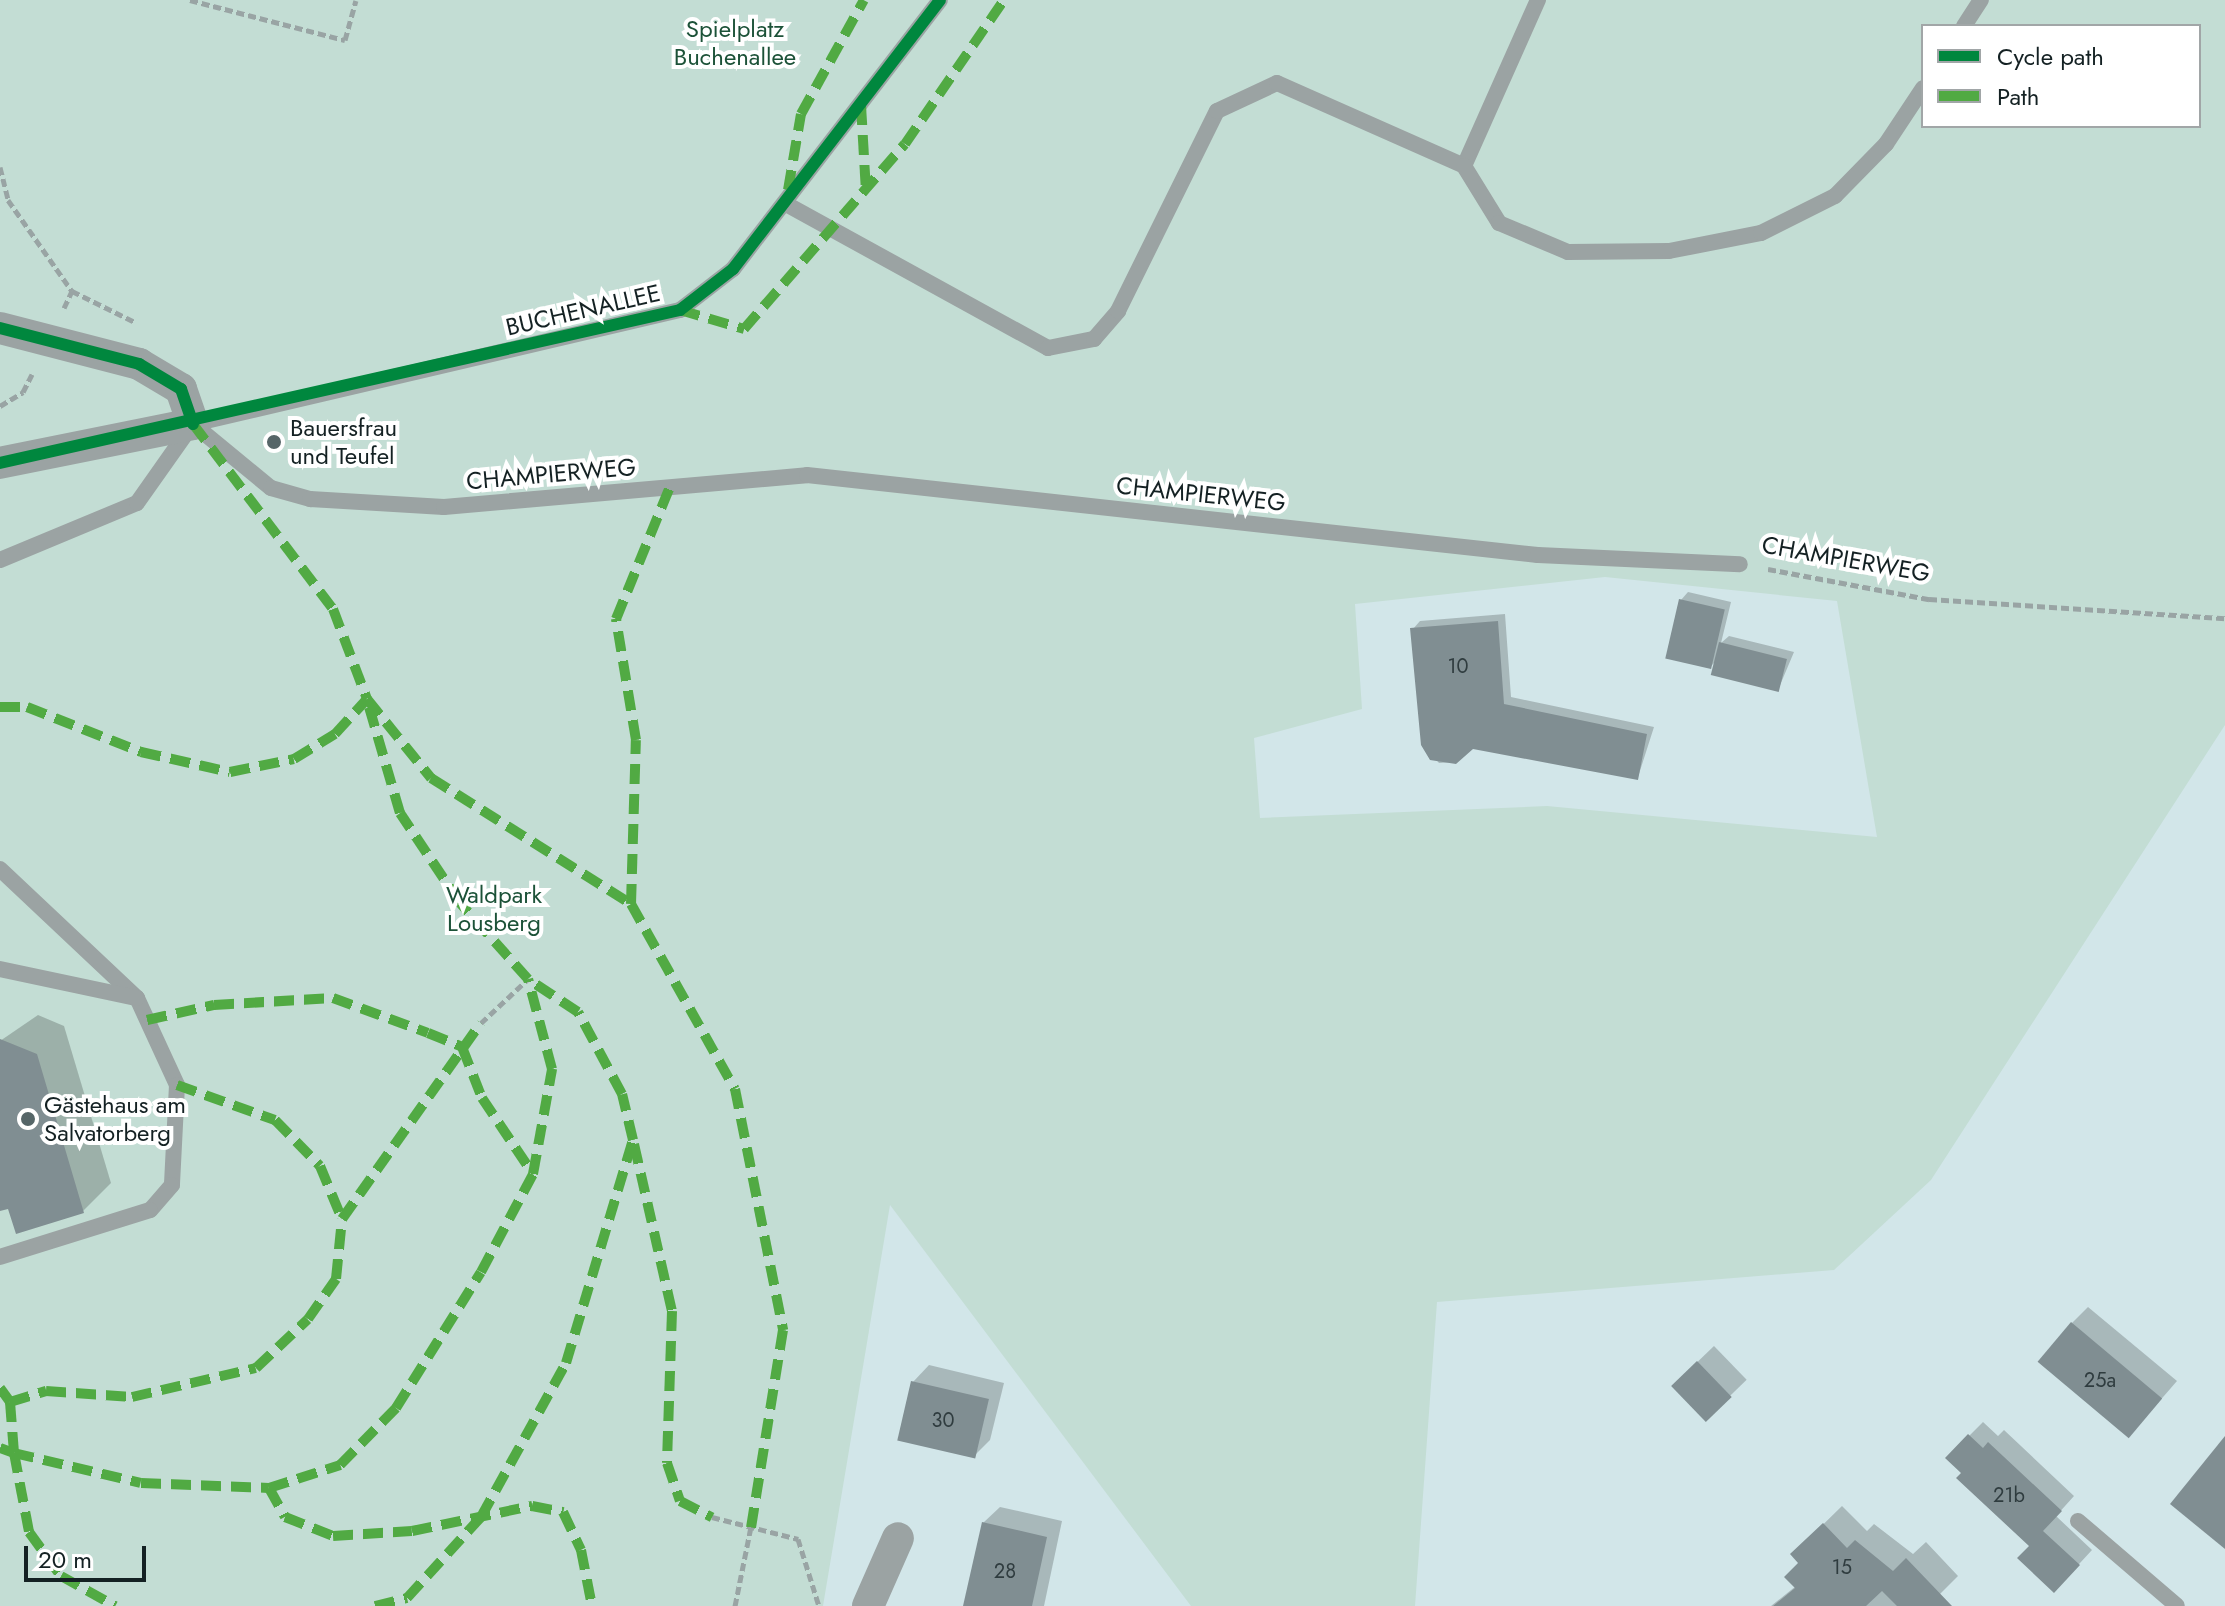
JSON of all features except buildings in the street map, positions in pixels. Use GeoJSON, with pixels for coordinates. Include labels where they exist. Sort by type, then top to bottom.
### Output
{"type":"FeatureCollection","features":[{"type":"Feature","properties":{"kind":"street"},"geometry":{"type":"LineString","coordinates":[[0,328],[139,364],[181,389],[193,424],[0,463]]}},
{"type":"Feature","properties":{"kind":"street"},"geometry":{"type":"LineString","coordinates":[[868,1606],[898,1538]]}},
{"type":"Feature","properties":{"kind":"lane","name":"BUCHENALLEE"},"geometry":{"type":"LineString","coordinates":[[193,424],[680,310],[733,269],[940,0]]}},
{"type":"Feature","properties":{"kind":"lane"},"geometry":{"type":"LineString","coordinates":[[1464,166],[1538,0]]}},
{"type":"Feature","properties":{"kind":"lane"},"geometry":{"type":"LineString","coordinates":[[1965,24],[1981,0]]}},
{"type":"Feature","properties":{"kind":"lane"},"geometry":{"type":"LineString","coordinates":[[786,204],[1048,348],[1094,339],[1118,311],[1217,111],[1277,83],[1464,166],[1499,223],[1568,252],[1669,251],[1761,233],[1835,196],[1886,144],[1921,91]]}},
{"type":"Feature","properties":{"kind":"lane"},"geometry":{"type":"LineString","coordinates":[[0,560],[137,503],[193,424]]}},
{"type":"Feature","properties":{"kind":"lane","name":"CHAMPIERWEG"},"geometry":{"type":"LineString","coordinates":[[193,424],[271,488],[310,499],[444,507],[807,475],[1538,555],[1740,564]]}},
{"type":"Feature","properties":{"kind":"lane"},"geometry":{"type":"LineString","coordinates":[[0,869],[137,998],[177,1085],[172,1185],[150,1210],[0,1257]]}},
{"type":"Feature","properties":{"kind":"lane"},"geometry":{"type":"LineString","coordinates":[[0,969],[137,998]]}},
{"type":"Feature","properties":{"kind":"lane"},"geometry":{"type":"LineString","coordinates":[[2078,1521],[2177,1606]]}},
{"type":"Feature","properties":{"kind":"path"},"geometry":{"type":"LineString","coordinates":[[190,0],[345,40],[356,0]]}},
{"type":"Feature","properties":{"kind":"path"},"geometry":{"type":"LineString","coordinates":[[0,167],[8,200],[72,291]]}},
{"type":"Feature","properties":{"kind":"path"},"geometry":{"type":"LineString","coordinates":[[481,1023],[528,979]]}},
{"type":"Feature","properties":{"kind":"path"},"geometry":{"type":"LineString","coordinates":[[712,1517],[798,1539],[819,1606]]}},
{"type":"Feature","properties":{"kind":"path"},"geometry":{"type":"LineString","coordinates":[[735,1606],[751,1527]]}},
{"type":"Feature","properties":{"kind":"green space"},"geometry":{"type":"Polygon","coordinates":[[[0,0],[2225,0],[2225,725],[1931,1180],[1834,1270],[1437,1302],[1415,1606],[1191,1606],[890,1205],[823,1606],[0,1606],[0,0]],[[1605,577],[1355,604],[1362,709],[1254,738],[1260,818],[1547,806],[1877,837],[1837,601],[1605,577]]]}},
{"type":"Feature","properties":{"kind":"marked path"},"geometry":{"type":"LineString","coordinates":[[788,190],[801,114],[864,0]]}},
{"type":"Feature","properties":{"kind":"marked path"},"geometry":{"type":"LineString","coordinates":[[680,310],[744,329],[905,144],[1004,0]]}},
{"type":"Feature","properties":{"kind":"marked path"},"geometry":{"type":"LineString","coordinates":[[861,105],[866,192]]}},
{"type":"Feature","properties":{"kind":"marked path"},"geometry":{"type":"LineString","coordinates":[[193,424],[333,609],[367,699],[431,778],[631,904],[735,1089],[783,1330],[751,1527]]}},
{"type":"Feature","properties":{"kind":"marked path"},"geometry":{"type":"LineString","coordinates":[[631,904],[636,740],[616,619],[670,487]]}},
{"type":"Feature","properties":{"kind":"marked path"},"geometry":{"type":"LineString","coordinates":[[0,707],[27,707],[141,752],[230,772],[294,759],[335,734],[367,699]]}},
{"type":"Feature","properties":{"kind":"marked path"},"geometry":{"type":"LineString","coordinates":[[0,1388],[10,1402],[14,1453],[141,1483],[269,1488],[340,1465],[396,1408],[481,1272],[533,1174],[552,1069],[528,979],[460,903],[400,813],[369,707]]}},
{"type":"Feature","properties":{"kind":"marked path"},"geometry":{"type":"LineString","coordinates":[[375,1606],[407,1598],[481,1517],[566,1363],[633,1140],[622,1094],[578,1012],[528,979]]}},
{"type":"Feature","properties":{"kind":"marked path"},"geometry":{"type":"LineString","coordinates":[[147,1020],[214,1005],[333,998],[428,1033],[462,1047],[482,1098],[533,1174]]}},
{"type":"Feature","properties":{"kind":"marked path"},"geometry":{"type":"LineString","coordinates":[[10,1402],[46,1391],[132,1397],[256,1368],[308,1319],[336,1279],[342,1219],[481,1023]]}},
{"type":"Feature","properties":{"kind":"marked path"},"geometry":{"type":"LineString","coordinates":[[177,1085],[275,1120],[320,1166],[342,1219]]}},
{"type":"Feature","properties":{"kind":"marked path"},"geometry":{"type":"LineString","coordinates":[[634,1144],[672,1311],[667,1463],[680,1501],[712,1517]]}},
{"type":"Feature","properties":{"kind":"marked path"},"geometry":{"type":"LineString","coordinates":[[0,1448],[14,1453],[29,1532],[61,1576],[115,1606]]}},
{"type":"Feature","properties":{"kind":"marked path"},"geometry":{"type":"LineString","coordinates":[[269,1488],[285,1517],[333,1536],[412,1531],[532,1506],[563,1512],[581,1550],[592,1606]]}},
{"type":"Feature","properties":{"kind":"cycle path"},"geometry":{"type":"LineString","coordinates":[[0,463],[680,310],[733,269],[940,0]]}},
{"type":"Feature","properties":{"kind":"cycle path"},"geometry":{"type":"LineString","coordinates":[[0,328],[139,364],[181,389],[193,424]]}},
{"type":"Feature","properties":{"kind":"place","name":"Bauersfrau und Teufel"},"geometry":{"type":"Point","coordinates":[274,442]}},
{"type":"Feature","properties":{"kind":"place","name":"Gästehaus am Salvatorberg"},"geometry":{"type":"Point","coordinates":[28,1119]}},
{"type":"Feature","properties":{"kind":"park label","name":"Spielplatz Buchenallee"},"geometry":{"type":"Point","coordinates":[735,43]}},
{"type":"Feature","properties":{"kind":"park label","name":"Waldpark Lousberg"},"geometry":{"type":"Point","coordinates":[494,909]}}]}
